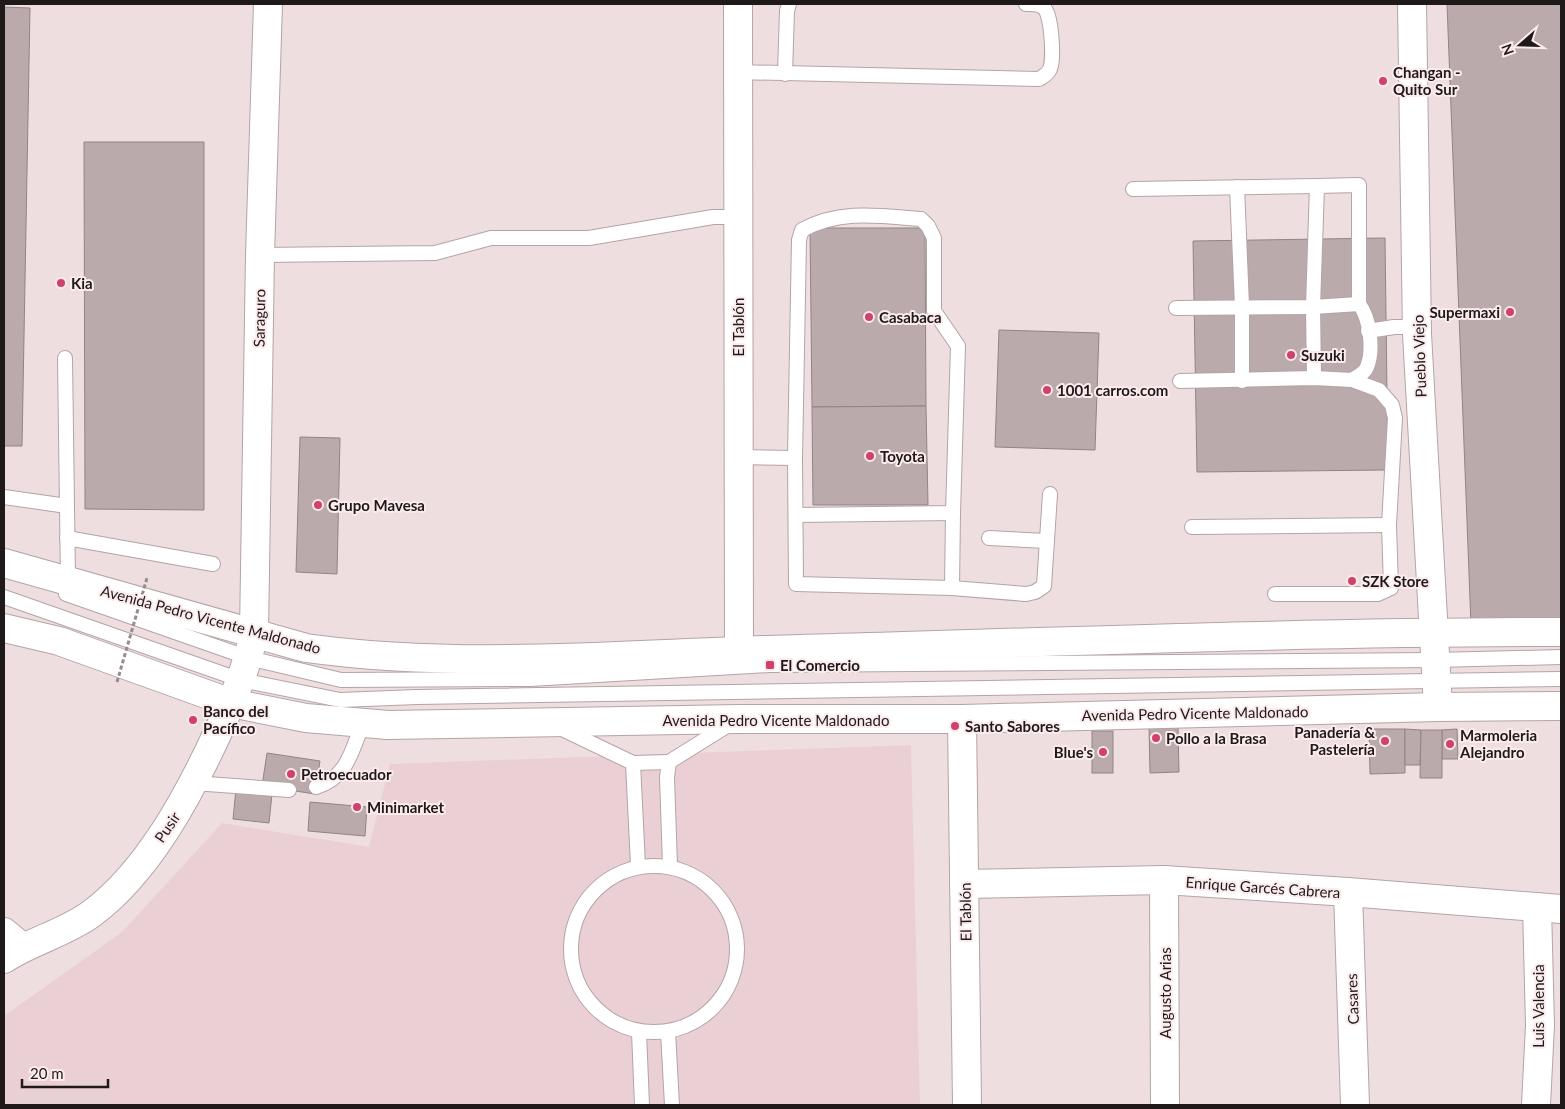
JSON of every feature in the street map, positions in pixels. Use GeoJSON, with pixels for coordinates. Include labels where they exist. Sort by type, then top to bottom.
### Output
{"type":"FeatureCollection","features":[{"type":"Feature","properties":{"kind":"street","name":"Saraguro"},"geometry":{"type":"LineString","coordinates":[[244,669],[268,4]]}},
{"type":"Feature","properties":{"kind":"street","name":"El Tablón"},"geometry":{"type":"LineString","coordinates":[[738,4],[736,72],[739,651]]}},
{"type":"Feature","properties":{"kind":"street","name":"Pueblo Viejo"},"geometry":{"type":"LineString","coordinates":[[1412,4],[1417,330],[1437,683]]}},
{"type":"Feature","properties":{"kind":"street","name":"Avenida Pedro Vicente Maldonado"},"geometry":{"type":"LineString","coordinates":[[4,563],[68,580],[244,669],[306,718],[388,725],[739,719],[962,719],[1437,683],[1561,706]]}},
{"type":"Feature","properties":{"kind":"street","name":"Avenida Pedro Vicente Maldonado"},"geometry":{"type":"LineString","coordinates":[[4,628],[59,641],[244,669],[306,648],[358,655],[547,660],[739,651],[1433,632],[1561,632]]}},
{"type":"Feature","properties":{"kind":"street","name":"Pusir"},"geometry":{"type":"LineString","coordinates":[[8,951],[91,914],[141,864],[175,817],[244,669]]}},
{"type":"Feature","properties":{"kind":"street","name":"El Tablón"},"geometry":{"type":"LineString","coordinates":[[962,719],[967,1105]]}},
{"type":"Feature","properties":{"kind":"street","name":"Enrique Garcés Cabrera"},"geometry":{"type":"LineString","coordinates":[[964,884],[1164,880],[1549,908]]}},
{"type":"Feature","properties":{"kind":"street","name":"Augusto Arias"},"geometry":{"type":"LineString","coordinates":[[1164,880],[1166,1105]]}},
{"type":"Feature","properties":{"kind":"street","name":"Casares"},"geometry":{"type":"LineString","coordinates":[[1348,892],[1355,1105]]}},
{"type":"Feature","properties":{"kind":"street","name":"Luis Valencia"},"geometry":{"type":"LineString","coordinates":[[1536,1105],[1549,908]]}},
{"type":"Feature","properties":{"kind":"lane"},"geometry":{"type":"LineString","coordinates":[[785,74],[787,11],[789,4]]}},
{"type":"Feature","properties":{"kind":"lane"},"geometry":{"type":"LineString","coordinates":[[736,72],[1039,79],[1046,75],[1051,67],[1050,17],[1045,9],[1038,4],[1026,4]]}},
{"type":"Feature","properties":{"kind":"lane"},"geometry":{"type":"LineString","coordinates":[[1134,189],[1359,185],[1358,304],[1366,316],[1370,354],[1368,366],[1364,372],[1352,380]]}},
{"type":"Feature","properties":{"kind":"lane"},"geometry":{"type":"LineString","coordinates":[[1314,378],[1313,307],[1317,186]]}},
{"type":"Feature","properties":{"kind":"lane"},"geometry":{"type":"LineString","coordinates":[[1237,187],[1242,306],[1242,381]]}},
{"type":"Feature","properties":{"kind":"lane"},"geometry":{"type":"LineString","coordinates":[[952,588],[958,346],[934,310],[934,238],[928,226],[921,218],[850,214],[811,225],[802,230],[799,240],[796,584],[952,588],[1026,594],[1034,592],[1044,586],[1050,494]]}},
{"type":"Feature","properties":{"kind":"lane"},"geometry":{"type":"LineString","coordinates":[[260,256],[435,253],[490,238],[589,238],[713,217],[737,217]]}},
{"type":"Feature","properties":{"kind":"lane"},"geometry":{"type":"LineString","coordinates":[[1176,308],[1242,306],[1313,307],[1358,304]]}},
{"type":"Feature","properties":{"kind":"lane"},"geometry":{"type":"LineString","coordinates":[[1368,335],[1417,330]]}},
{"type":"Feature","properties":{"kind":"lane"},"geometry":{"type":"LineString","coordinates":[[64,358],[68,580]]}},
{"type":"Feature","properties":{"kind":"lane"},"geometry":{"type":"LineString","coordinates":[[1180,381],[1314,378],[1352,380],[1379,390],[1392,405],[1396,418],[1389,524],[1390,588],[1378,594],[1275,594]]}},
{"type":"Feature","properties":{"kind":"lane"},"geometry":{"type":"LineString","coordinates":[[738,457],[796,458]]}},
{"type":"Feature","properties":{"kind":"lane"},"geometry":{"type":"LineString","coordinates":[[4,497],[67,506]]}},
{"type":"Feature","properties":{"kind":"lane"},"geometry":{"type":"LineString","coordinates":[[796,515],[953,513]]}},
{"type":"Feature","properties":{"kind":"lane"},"geometry":{"type":"LineString","coordinates":[[1192,527],[1389,524]]}},
{"type":"Feature","properties":{"kind":"lane"},"geometry":{"type":"LineString","coordinates":[[67,538],[213,564]]}},
{"type":"Feature","properties":{"kind":"lane"},"geometry":{"type":"LineString","coordinates":[[989,538],[1047,541]]}},
{"type":"Feature","properties":{"kind":"lane"},"geometry":{"type":"LineString","coordinates":[[4,574],[112,609],[244,669],[341,680],[530,679],[770,665],[1437,683],[1561,657]]}},
{"type":"Feature","properties":{"kind":"lane"},"geometry":{"type":"LineString","coordinates":[[4,597],[244,669],[340,700],[417,696],[1437,683],[1561,679]]}},
{"type":"Feature","properties":{"kind":"lane"},"geometry":{"type":"LineString","coordinates":[[535,722],[557,727],[633,763],[669,762],[739,719]]}},
{"type":"Feature","properties":{"kind":"lane"},"geometry":{"type":"LineString","coordinates":[[316,787],[337,778],[344,770],[363,722]]}},
{"type":"Feature","properties":{"kind":"lane"},"geometry":{"type":"LineString","coordinates":[[669,762],[667,777],[670,866]]}},
{"type":"Feature","properties":{"kind":"lane"},"geometry":{"type":"LineString","coordinates":[[633,763],[638,866]]}},
{"type":"Feature","properties":{"kind":"lane"},"geometry":{"type":"LineString","coordinates":[[192,783],[289,790]]}},
{"type":"Feature","properties":{"kind":"lane"},"geometry":{"type":"LineString","coordinates":[[638,866],[670,866],[697,877],[719,896],[733,922],[738,951],[732,979],[718,1004],[695,1022],[668,1032],[639,1032],[612,1022],[590,1003],[576,978],[570,949],[575,920],[590,895],[611,877],[638,866]]}},
{"type":"Feature","properties":{"kind":"lane"},"geometry":{"type":"LineString","coordinates":[[639,1032],[642,1105]]}},
{"type":"Feature","properties":{"kind":"lane"},"geometry":{"type":"LineString","coordinates":[[668,1032],[672,1105]]}},
{"type":"Feature","properties":{"kind":"path"},"geometry":{"type":"LineString","coordinates":[[117,682],[147,578]]}},
{"type":"Feature","properties":{"kind":"shaded area"},"geometry":{"type":"Polygon","coordinates":[[[911,745],[920,1105],[4,1105],[4,1016],[122,932],[222,823],[369,847],[390,764],[911,745]]]}},
{"type":"Feature","properties":{"kind":"building","name":"Supermaxi"},"geometry":{"type":"Polygon","coordinates":[[[1447,4],[1561,4],[1561,621],[1471,625],[1447,4]]]}},
{"type":"Feature","properties":{"kind":"building"},"geometry":{"type":"Polygon","coordinates":[[[4,7],[30,8],[22,446],[4,446],[4,7]]]}},
{"type":"Feature","properties":{"kind":"building"},"geometry":{"type":"Polygon","coordinates":[[[84,142],[204,142],[204,510],[85,509],[84,142]]]}},
{"type":"Feature","properties":{"kind":"building","name":"Casabaca"},"geometry":{"type":"Polygon","coordinates":[[[810,228],[925,228],[926,406],[812,407],[810,228]]]}},
{"type":"Feature","properties":{"kind":"building","name":"Suzuki"},"geometry":{"type":"Polygon","coordinates":[[[1385,238],[1388,470],[1197,472],[1193,241],[1385,238]]]}},
{"type":"Feature","properties":{"kind":"building","name":"1001 carros.com"},"geometry":{"type":"Polygon","coordinates":[[[999,330],[1099,333],[1095,450],[995,447],[999,330]]]}},
{"type":"Feature","properties":{"kind":"building","name":"Toyota"},"geometry":{"type":"Polygon","coordinates":[[[926,406],[928,505],[813,505],[812,407],[926,406]]]}},
{"type":"Feature","properties":{"kind":"building","name":"Grupo Mavesa"},"geometry":{"type":"Polygon","coordinates":[[[300,437],[340,438],[337,574],[296,572],[300,437]]]}},
{"type":"Feature","properties":{"kind":"building"},"geometry":{"type":"Polygon","coordinates":[[[1149,727],[1178,727],[1179,772],[1150,773],[1149,727]]]}},
{"type":"Feature","properties":{"kind":"building"},"geometry":{"type":"Polygon","coordinates":[[[1369,729],[1405,729],[1405,773],[1370,774],[1369,729]]]}},
{"type":"Feature","properties":{"kind":"building"},"geometry":{"type":"Polygon","coordinates":[[[1405,729],[1421,730],[1420,765],[1405,765],[1405,729]]]}},
{"type":"Feature","properties":{"kind":"building","name":"Marmoleria Alejandro"},"geometry":{"type":"Polygon","coordinates":[[[1457,729],[1458,759],[1442,759],[1442,730],[1457,729]]]}},
{"type":"Feature","properties":{"kind":"building"},"geometry":{"type":"Polygon","coordinates":[[[1421,730],[1442,730],[1442,778],[1420,778],[1421,730]]]}},
{"type":"Feature","properties":{"kind":"building","name":"Blue's"},"geometry":{"type":"Polygon","coordinates":[[[1092,731],[1113,731],[1113,773],[1092,773],[1092,731]]]}},
{"type":"Feature","properties":{"kind":"building","name":"Petroecuador"},"geometry":{"type":"Polygon","coordinates":[[[267,753],[320,761],[315,794],[262,786],[267,753]]]}},
{"type":"Feature","properties":{"kind":"building","name":"Petroecuador"},"geometry":{"type":"Polygon","coordinates":[[[236,789],[272,794],[269,823],[233,819],[236,789]]]}},
{"type":"Feature","properties":{"kind":"building"},"geometry":{"type":"Polygon","coordinates":[[[310,802],[367,807],[365,836],[308,831],[310,802]]]}},
{"type":"Feature","properties":{"kind":"place","name":"Changan - Quito Sur"},"geometry":{"type":"Point","coordinates":[1383,81]}},
{"type":"Feature","properties":{"kind":"place","name":"Kia"},"geometry":{"type":"Point","coordinates":[61,283]}},
{"type":"Feature","properties":{"kind":"place","name":"Supermaxi"},"geometry":{"type":"Point","coordinates":[1510,312]}},
{"type":"Feature","properties":{"kind":"place","name":"Casabaca"},"geometry":{"type":"Point","coordinates":[869,317]}},
{"type":"Feature","properties":{"kind":"place","name":"Suzuki"},"geometry":{"type":"Point","coordinates":[1291,355]}},
{"type":"Feature","properties":{"kind":"place","name":"1001 carros.com"},"geometry":{"type":"Point","coordinates":[1047,390]}},
{"type":"Feature","properties":{"kind":"place","name":"Toyota"},"geometry":{"type":"Point","coordinates":[870,456]}},
{"type":"Feature","properties":{"kind":"place","name":"Grupo Mavesa"},"geometry":{"type":"Point","coordinates":[318,505]}},
{"type":"Feature","properties":{"kind":"place","name":"SZK Store"},"geometry":{"type":"Point","coordinates":[1352,581]}},
{"type":"Feature","properties":{"kind":"place","name":"El Comercio"},"geometry":{"type":"Point","coordinates":[770,665]}},
{"type":"Feature","properties":{"kind":"place","name":"Banco del Pacífico"},"geometry":{"type":"Point","coordinates":[193,720]}},
{"type":"Feature","properties":{"kind":"place","name":"Santo Sabores"},"geometry":{"type":"Point","coordinates":[955,726]}},
{"type":"Feature","properties":{"kind":"place","name":"Pollo a la Brasa"},"geometry":{"type":"Point","coordinates":[1156,738]}},
{"type":"Feature","properties":{"kind":"place","name":"Panadería & Pastelería"},"geometry":{"type":"Point","coordinates":[1385,741]}},
{"type":"Feature","properties":{"kind":"place","name":"Marmoleria Alejandro"},"geometry":{"type":"Point","coordinates":[1450,744]}},
{"type":"Feature","properties":{"kind":"place","name":"Blue's"},"geometry":{"type":"Point","coordinates":[1103,752]}},
{"type":"Feature","properties":{"kind":"place","name":"Petroecuador"},"geometry":{"type":"Point","coordinates":[291,774]}},
{"type":"Feature","properties":{"kind":"place","name":"Minimarket"},"geometry":{"type":"Point","coordinates":[357,807]}}]}
